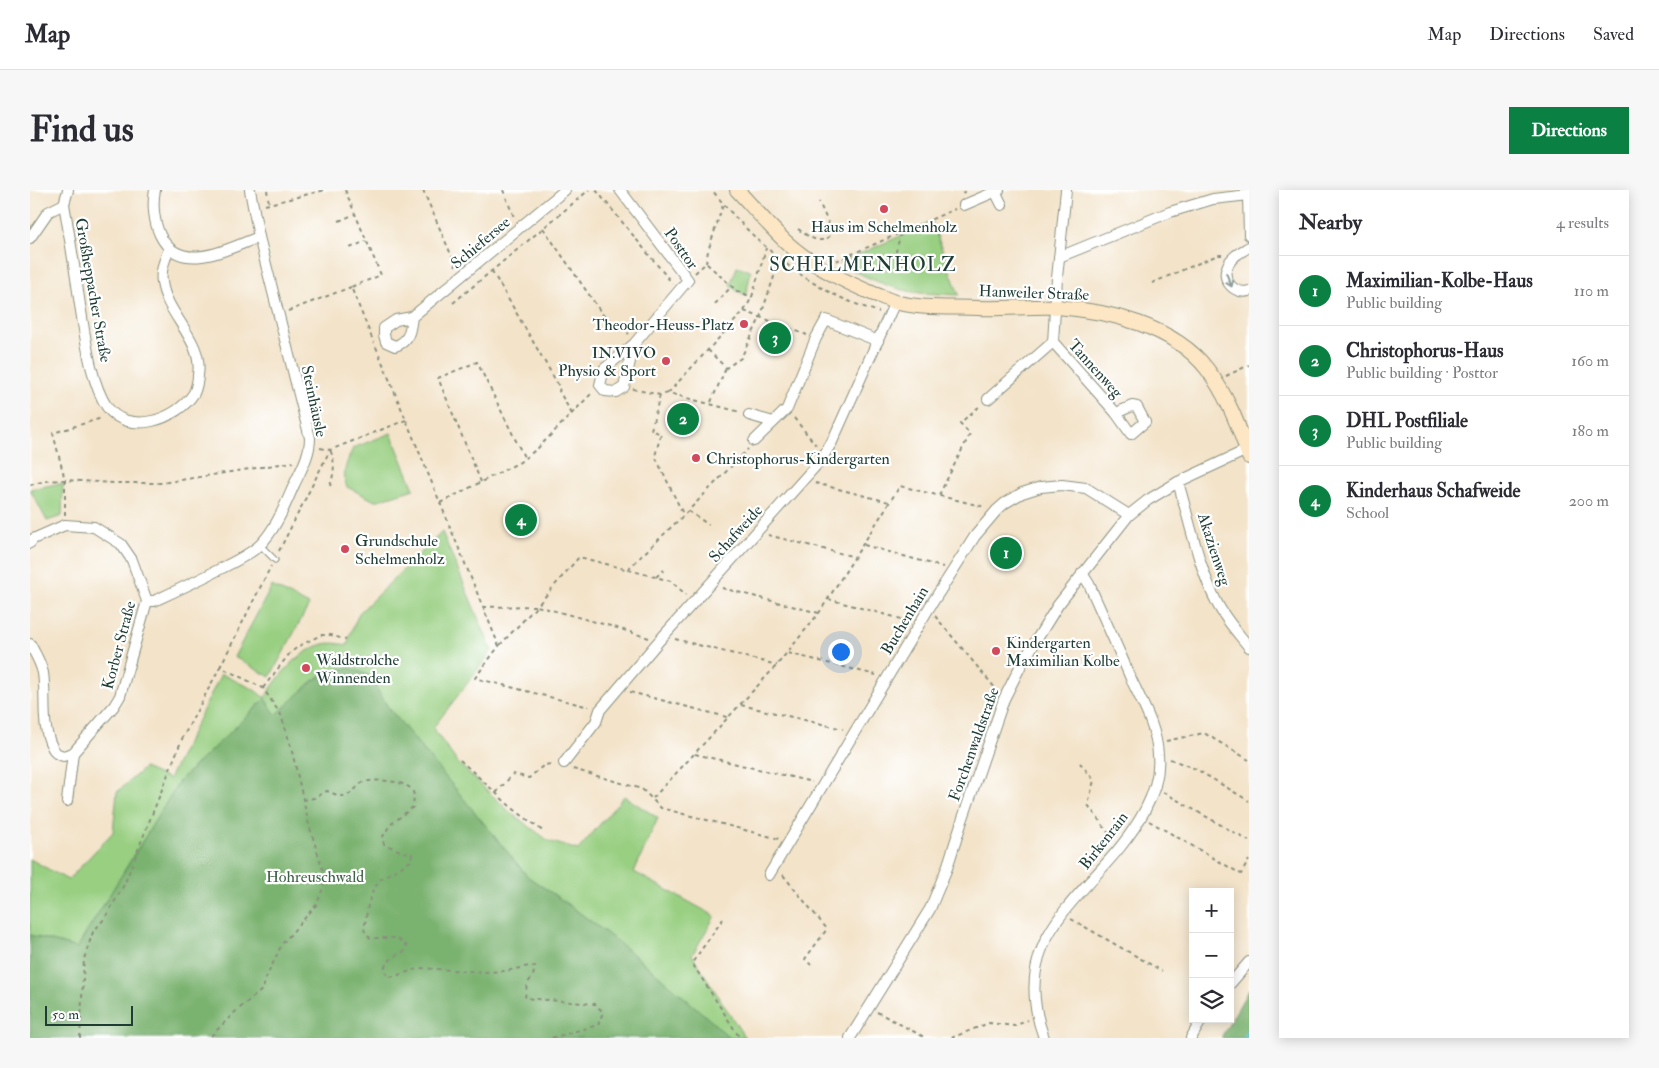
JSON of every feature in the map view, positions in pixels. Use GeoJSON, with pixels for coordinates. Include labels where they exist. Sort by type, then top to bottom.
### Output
{"type":"FeatureCollection","features":[{"type":"Feature","properties":{"kind":"street","name":"Großheppacher Straße"},"geometry":{"type":"LineString","coordinates":[[68,190],[64,204],[88,352],[95,380],[106,406],[114,415]]}},
{"type":"Feature","properties":{"kind":"street"},"geometry":{"type":"LineString","coordinates":[[155,190],[154,213],[157,230],[169,249],[184,256],[210,255],[259,237]]}},
{"type":"Feature","properties":{"kind":"street","name":"Steinhäusle"},"geometry":{"type":"LineString","coordinates":[[147,601],[154,601],[214,572],[238,560],[260,545],[273,527],[306,460],[310,446],[310,438],[259,237],[250,190]]}},
{"type":"Feature","properties":{"kind":"street","name":"Schiefersee"},"geometry":{"type":"LineString","coordinates":[[412,317],[566,190]]}},
{"type":"Feature","properties":{"kind":"street","name":"Posttor"},"geometry":{"type":"LineString","coordinates":[[600,385],[604,369],[636,342],[688,280],[620,190]]}},
{"type":"Feature","properties":{"kind":"street","name":"Hanweiler Straße"},"geometry":{"type":"LineString","coordinates":[[737,190],[785,241],[799,253],[820,267],[857,286],[895,302],[950,307],[1055,307],[1112,314],[1144,325],[1175,342],[1195,356],[1207,369],[1222,391],[1233,413],[1248,452]]}},
{"type":"Feature","properties":{"kind":"street","name":"Tannenweg"},"geometry":{"type":"LineString","coordinates":[[1066,190],[1053,342],[1116,413]]}},
{"type":"Feature","properties":{"kind":"street"},"geometry":{"type":"LineString","coordinates":[[964,205],[997,191],[1002,205]]}},
{"type":"Feature","properties":{"kind":"street"},"geometry":{"type":"LineString","coordinates":[[1060,256],[1170,212],[1214,199],[1249,195],[1249,235]]}},
{"type":"Feature","properties":{"kind":"street"},"geometry":{"type":"LineString","coordinates":[[30,238],[48,212],[64,204]]}},
{"type":"Feature","properties":{"kind":"street"},"geometry":{"type":"LineString","coordinates":[[1249,247],[1234,256],[1225,272],[1232,288],[1239,291],[1249,291]]}},
{"type":"Feature","properties":{"kind":"street"},"geometry":{"type":"LineString","coordinates":[[114,415],[131,422],[147,422],[165,418],[179,409],[194,393],[199,374],[199,358],[165,294],[162,281],[162,270],[169,249]]}},
{"type":"Feature","properties":{"kind":"street","name":"Schafweide"},"geometry":{"type":"LineString","coordinates":[[564,763],[596,722],[600,710],[824,454],[832,442],[895,302]]}},
{"type":"Feature","properties":{"kind":"street"},"geometry":{"type":"LineString","coordinates":[[754,441],[786,409],[816,338],[826,320],[878,341]]}},
{"type":"Feature","properties":{"kind":"street","name":"Posttor"},"geometry":{"type":"LineString","coordinates":[[624,387],[636,342]]}},
{"type":"Feature","properties":{"kind":"street","name":"Tannenweg"},"geometry":{"type":"LineString","coordinates":[[988,399],[1053,342]]}},
{"type":"Feature","properties":{"kind":"street"},"geometry":{"type":"LineString","coordinates":[[600,385],[606,391],[616,392],[624,387]]}},
{"type":"Feature","properties":{"kind":"street"},"geometry":{"type":"LineString","coordinates":[[750,415],[773,422]]}},
{"type":"Feature","properties":{"kind":"street","name":"Forchenwaldstraße"},"geometry":{"type":"LineString","coordinates":[[850,1038],[930,909],[948,868],[1004,698],[1036,639],[1058,605],[1129,515],[1148,500],[1178,482],[1248,452]]}},
{"type":"Feature","properties":{"kind":"street","name":"Akazienweg"},"geometry":{"type":"LineString","coordinates":[[1178,482],[1207,582],[1228,622],[1249,647]]}},
{"type":"Feature","properties":{"kind":"street","name":"Buchenhain"},"geometry":{"type":"LineString","coordinates":[[769,875],[919,624],[974,536],[997,510],[1005,503],[1022,494],[1041,487],[1062,485],[1086,488],[1129,515]]}},
{"type":"Feature","properties":{"kind":"street"},"geometry":{"type":"LineString","coordinates":[[30,543],[33,539],[65,524]]}},
{"type":"Feature","properties":{"kind":"street","name":"Korber Straße"},"geometry":{"type":"LineString","coordinates":[[65,524],[94,527],[122,544],[132,560],[147,601],[120,696],[114,706],[72,753]]}},
{"type":"Feature","properties":{"kind":"street","name":"Birkenrain"},"geometry":{"type":"LineString","coordinates":[[1044,1038],[1037,1016],[1035,991],[1038,960],[1052,928],[1061,914],[1120,848],[1141,817],[1155,787],[1158,770],[1157,743],[1148,715],[1089,584],[1082,573]]}},
{"type":"Feature","properties":{"kind":"street"},"geometry":{"type":"LineString","coordinates":[[30,646],[43,672],[48,740],[56,753],[63,756],[72,753],[67,801]]}},
{"type":"Feature","properties":{"kind":"street"},"geometry":{"type":"LineString","coordinates":[[1234,979],[1249,962]]}},
{"type":"Feature","properties":{"kind":"street"},"geometry":{"type":"LineString","coordinates":[[1191,1038],[1200,1023]]}},
{"type":"Feature","properties":{"kind":"lane"},"geometry":{"type":"LineString","coordinates":[[260,545],[275,560]]}},
{"type":"Feature","properties":{"kind":"path"},"geometry":{"type":"LineString","coordinates":[[267,190],[269,204],[325,190]]}},
{"type":"Feature","properties":{"kind":"path"},"geometry":{"type":"LineString","coordinates":[[297,309],[381,275],[345,190]]}},
{"type":"Feature","properties":{"kind":"path"},"geometry":{"type":"LineString","coordinates":[[423,190],[453,261],[464,276]]}},
{"type":"Feature","properties":{"kind":"path"},"geometry":{"type":"LineString","coordinates":[[503,190],[519,229]]}},
{"type":"Feature","properties":{"kind":"path"},"geometry":{"type":"LineString","coordinates":[[453,303],[589,190]]}},
{"type":"Feature","properties":{"kind":"path"},"geometry":{"type":"LineString","coordinates":[[596,190],[679,291]]}},
{"type":"Feature","properties":{"kind":"path"},"geometry":{"type":"LineString","coordinates":[[712,190],[766,248],[806,279],[830,294],[889,315]]}},
{"type":"Feature","properties":{"kind":"path"},"geometry":{"type":"LineString","coordinates":[[798,229],[815,240],[821,241],[831,235],[831,230],[819,202]]}},
{"type":"Feature","properties":{"kind":"path"},"geometry":{"type":"LineString","coordinates":[[688,280],[706,263],[708,251],[724,204]]}},
{"type":"Feature","properties":{"kind":"path"},"geometry":{"type":"LineString","coordinates":[[820,267],[964,205]]}},
{"type":"Feature","properties":{"kind":"path"},"geometry":{"type":"LineString","coordinates":[[339,221],[355,214]]}},
{"type":"Feature","properties":{"kind":"path"},"geometry":{"type":"LineString","coordinates":[[543,228],[603,315],[636,342]]}},
{"type":"Feature","properties":{"kind":"path"},"geometry":{"type":"LineString","coordinates":[[901,233],[896,255],[911,259]]}},
{"type":"Feature","properties":{"kind":"path"},"geometry":{"type":"LineString","coordinates":[[350,248],[366,241]]}},
{"type":"Feature","properties":{"kind":"path"},"geometry":{"type":"LineString","coordinates":[[668,393],[744,311],[752,298],[766,248]]}},
{"type":"Feature","properties":{"kind":"path"},"geometry":{"type":"LineString","coordinates":[[1152,283],[1218,255],[1234,256]]}},
{"type":"Feature","properties":{"kind":"path"},"geometry":{"type":"LineString","coordinates":[[711,403],[726,368],[741,358],[760,318],[780,259]]}},
{"type":"Feature","properties":{"kind":"path"},"geometry":{"type":"LineString","coordinates":[[706,263],[737,291],[752,298]]}},
{"type":"Feature","properties":{"kind":"path"},"geometry":{"type":"LineString","coordinates":[[492,272],[560,388],[559,391],[572,414]]}},
{"type":"Feature","properties":{"kind":"path"},"geometry":{"type":"LineString","coordinates":[[715,304],[732,286]]}},
{"type":"Feature","properties":{"kind":"path"},"geometry":{"type":"LineString","coordinates":[[351,287],[499,646]]}},
{"type":"Feature","properties":{"kind":"path"},"geometry":{"type":"LineString","coordinates":[[744,311],[816,338]]}},
{"type":"Feature","properties":{"kind":"path"},"geometry":{"type":"LineString","coordinates":[[732,317],[735,320]]}},
{"type":"Feature","properties":{"kind":"path"},"geometry":{"type":"LineString","coordinates":[[708,350],[726,368]]}},
{"type":"Feature","properties":{"kind":"path"},"geometry":{"type":"LineString","coordinates":[[481,482],[438,378],[477,362],[524,459]]}},
{"type":"Feature","properties":{"kind":"path"},"geometry":{"type":"LineString","coordinates":[[1230,374],[1249,366]]}},
{"type":"Feature","properties":{"kind":"path"},"geometry":{"type":"LineString","coordinates":[[440,503],[524,459],[538,448],[600,385]]}},
{"type":"Feature","properties":{"kind":"path"},"geometry":{"type":"LineString","coordinates":[[624,387],[660,395],[668,393],[750,415]]}},
{"type":"Feature","properties":{"kind":"path"},"geometry":{"type":"LineString","coordinates":[[660,395],[650,430],[661,434],[654,456],[684,514]]}},
{"type":"Feature","properties":{"kind":"path"},"geometry":{"type":"LineString","coordinates":[[939,496],[970,434],[960,423],[988,399]]}},
{"type":"Feature","properties":{"kind":"path"},"geometry":{"type":"LineString","coordinates":[[65,524],[65,480],[53,432],[114,415]]}},
{"type":"Feature","properties":{"kind":"path"},"geometry":{"type":"LineString","coordinates":[[80,1038],[84,959],[93,932],[105,918],[124,885],[182,739],[330,450],[406,420]]}},
{"type":"Feature","properties":{"kind":"path"},"geometry":{"type":"LineString","coordinates":[[797,422],[824,454]]}},
{"type":"Feature","properties":{"kind":"path"},"geometry":{"type":"LineString","coordinates":[[627,570],[688,511],[754,441]]}},
{"type":"Feature","properties":{"kind":"path"},"geometry":{"type":"LineString","coordinates":[[330,450],[334,457],[334,474],[330,486]]}},
{"type":"Feature","properties":{"kind":"path"},"geometry":{"type":"LineString","coordinates":[[30,485],[46,481],[65,480],[162,483],[306,460]]}},
{"type":"Feature","properties":{"kind":"path"},"geometry":{"type":"LineString","coordinates":[[822,484],[890,502]]}},
{"type":"Feature","properties":{"kind":"path"},"geometry":{"type":"LineString","coordinates":[[653,798],[777,666],[819,613],[900,486],[997,510]]}},
{"type":"Feature","properties":{"kind":"path"},"geometry":{"type":"LineString","coordinates":[[688,511],[709,525]]}},
{"type":"Feature","properties":{"kind":"path"},"geometry":{"type":"LineString","coordinates":[[777,538],[855,557]]}},
{"type":"Feature","properties":{"kind":"path"},"geometry":{"type":"LineString","coordinates":[[863,544],[953,570]]}},
{"type":"Feature","properties":{"kind":"path"},"geometry":{"type":"LineString","coordinates":[[600,710],[475,678],[499,646],[579,558],[671,581],[694,602]]}},
{"type":"Feature","properties":{"kind":"path"},"geometry":{"type":"LineString","coordinates":[[656,578],[664,570]]}},
{"type":"Feature","properties":{"kind":"path"},"geometry":{"type":"LineString","coordinates":[[732,590],[819,613]]}},
{"type":"Feature","properties":{"kind":"path"},"geometry":{"type":"LineString","coordinates":[[828,600],[919,624]]}},
{"type":"Feature","properties":{"kind":"path"},"geometry":{"type":"LineString","coordinates":[[483,607],[537,606],[634,632],[658,642]]}},
{"type":"Feature","properties":{"kind":"path"},"geometry":{"type":"LineString","coordinates":[[929,608],[1004,698]]}},
{"type":"Feature","properties":{"kind":"path"},"geometry":{"type":"LineString","coordinates":[[263,688],[290,653],[299,646],[321,635],[331,635],[346,640]]}},
{"type":"Feature","properties":{"kind":"path"},"geometry":{"type":"LineString","coordinates":[[689,643],[777,666]]}},
{"type":"Feature","properties":{"kind":"path"},"geometry":{"type":"LineString","coordinates":[[787,653],[888,678]]}},
{"type":"Feature","properties":{"kind":"path"},"geometry":{"type":"LineString","coordinates":[[209,1038],[235,1012],[263,989],[265,980],[282,944],[317,904],[326,880],[281,715],[263,688],[220,667]]}},
{"type":"Feature","properties":{"kind":"path"},"geometry":{"type":"LineString","coordinates":[[640,695],[728,717]]}},
{"type":"Feature","properties":{"kind":"path"},"geometry":{"type":"LineString","coordinates":[[740,705],[855,732]]}},
{"type":"Feature","properties":{"kind":"path"},"geometry":{"type":"LineString","coordinates":[[1157,743],[1204,733],[1249,760]]}},
{"type":"Feature","properties":{"kind":"path"},"geometry":{"type":"LineString","coordinates":[[694,754],[824,785]]}},
{"type":"Feature","properties":{"kind":"path"},"geometry":{"type":"LineString","coordinates":[[1158,755],[1196,769],[1249,800]]}},
{"type":"Feature","properties":{"kind":"path"},"geometry":{"type":"LineString","coordinates":[[460,760],[511,807],[544,832]]}},
{"type":"Feature","properties":{"kind":"path"},"geometry":{"type":"LineString","coordinates":[[496,793],[513,774],[529,778],[544,765],[564,763]]}},
{"type":"Feature","properties":{"kind":"path"},"geometry":{"type":"LineString","coordinates":[[1080,763],[1094,780],[1088,805],[1120,848]]}},
{"type":"Feature","properties":{"kind":"path"},"geometry":{"type":"LineString","coordinates":[[575,770],[642,789],[661,808],[768,836]]}},
{"type":"Feature","properties":{"kind":"path"},"geometry":{"type":"LineString","coordinates":[[303,800],[314,798],[328,791],[343,796],[350,794],[361,784],[368,781],[398,782],[409,786],[414,792],[413,808],[390,825],[382,838],[384,844],[412,854],[411,861],[381,880],[373,890],[364,930],[370,938],[397,938],[407,946],[405,951],[391,958],[384,968],[388,977],[422,968],[485,972],[506,971],[529,966],[535,967],[533,976],[527,984],[525,998],[595,1004],[603,1012],[598,1025],[551,1038]]}},
{"type":"Feature","properties":{"kind":"path"},"geometry":{"type":"LineString","coordinates":[[1155,787],[1249,841]]}},
{"type":"Feature","properties":{"kind":"path"},"geometry":{"type":"LineString","coordinates":[[1141,817],[1241,874],[1249,860]]}},
{"type":"Feature","properties":{"kind":"path"},"geometry":{"type":"LineString","coordinates":[[788,881],[827,929],[805,959],[811,965]]}},
{"type":"Feature","properties":{"kind":"path"},"geometry":{"type":"LineString","coordinates":[[1061,914],[1162,971]]}},
{"type":"Feature","properties":{"kind":"path"},"geometry":{"type":"LineString","coordinates":[[723,919],[692,963],[738,1035],[743,1038]]}},
{"type":"Feature","properties":{"kind":"path"},"geometry":{"type":"LineString","coordinates":[[884,1016],[926,1038]]}},
{"type":"Feature","properties":{"kind":"path"},"geometry":{"type":"LineString","coordinates":[[951,1038],[989,1023],[1015,1026],[1037,1016]]}},
{"type":"Feature","properties":{"kind":"green space"},"geometry":{"type":"Polygon","coordinates":[[[932,222],[959,295],[920,293],[899,289],[888,286],[839,263],[932,222]]]}},
{"type":"Feature","properties":{"kind":"green space"},"geometry":{"type":"Polygon","coordinates":[[[737,267],[751,271],[746,295],[730,285],[737,267]]]}},
{"type":"Feature","properties":{"kind":"green space"},"geometry":{"type":"Polygon","coordinates":[[[391,433],[414,489],[375,501],[347,487],[345,482],[346,468],[353,448],[391,433]]]}},
{"type":"Feature","properties":{"kind":"green space"},"geometry":{"type":"Polygon","coordinates":[[[63,484],[62,516],[47,521],[30,489],[63,484]]]}},
{"type":"Feature","properties":{"kind":"green space"},"geometry":{"type":"Polygon","coordinates":[[[442,532],[492,651],[433,728],[457,762],[511,813],[549,841],[578,850],[624,796],[658,818],[634,872],[715,916],[692,955],[745,1038],[730,1038],[632,953],[528,877],[388,707],[368,675],[330,670],[313,681],[276,715],[265,699],[180,780],[77,948],[30,935],[30,859],[68,880],[113,832],[117,792],[144,768],[169,779],[221,674],[253,689],[265,698],[290,665],[306,652],[327,643],[348,645],[349,637],[359,613],[442,532]]]}},
{"type":"Feature","properties":{"kind":"green space"},"geometry":{"type":"Polygon","coordinates":[[[272,586],[309,605],[270,677],[234,657],[272,586]]]}},
{"type":"Feature","properties":{"kind":"green space","name":"Hohreuschwald"},"geometry":{"type":"Polygon","coordinates":[[[350,668],[368,675],[388,707],[528,877],[632,953],[730,1038],[30,1038],[30,935],[77,948],[180,780],[265,699],[276,715],[313,681],[330,670],[350,668]]]}},
{"type":"Feature","properties":{"kind":"green space"},"geometry":{"type":"Polygon","coordinates":[[[1249,990],[1249,1038],[1221,1038],[1230,1023],[1234,1023],[1234,1015],[1249,990]]]}},
{"type":"Feature","properties":{"kind":"waterway"},"geometry":{"type":"LineString","coordinates":[[1245,1038],[1249,1028]]}},
{"type":"Feature","properties":{"kind":"place","name":"Haus im Schelmenholz"},"geometry":{"type":"Point","coordinates":[884,209]}},
{"type":"Feature","properties":{"kind":"place","name":"Theodor-Heuss-Platz"},"geometry":{"type":"Point","coordinates":[744,324]}},
{"type":"Feature","properties":{"kind":"place","name":"DHL Postfiliale"},"geometry":{"type":"Point","coordinates":[775,338]}},
{"type":"Feature","properties":{"kind":"place","name":"IN.VIVO Physio & Sport"},"geometry":{"type":"Point","coordinates":[666,361]}},
{"type":"Feature","properties":{"kind":"place","name":"Christophorus-Haus"},"geometry":{"type":"Point","coordinates":[683,419]}},
{"type":"Feature","properties":{"kind":"place","name":"Christophorus-Kindergarten"},"geometry":{"type":"Point","coordinates":[696,458]}},
{"type":"Feature","properties":{"kind":"place","name":"Kinderhaus Schafweide"},"geometry":{"type":"Point","coordinates":[521,520]}},
{"type":"Feature","properties":{"kind":"place","name":"Grundschule Schelmenholz"},"geometry":{"type":"Point","coordinates":[345,549]}},
{"type":"Feature","properties":{"kind":"place","name":"Maximilian-Kolbe-Haus"},"geometry":{"type":"Point","coordinates":[1006,553]}},
{"type":"Feature","properties":{"kind":"place","name":"Kindergarten Maximilian Kolbe"},"geometry":{"type":"Point","coordinates":[996,651]}},
{"type":"Feature","properties":{"kind":"place","name":"Waldstrolche Winnenden"},"geometry":{"type":"Point","coordinates":[306,668]}},
{"type":"Feature","properties":{"kind":"district","name":"SCHELMENHOLZ"},"geometry":{"type":"Point","coordinates":[863,264]}}]}
